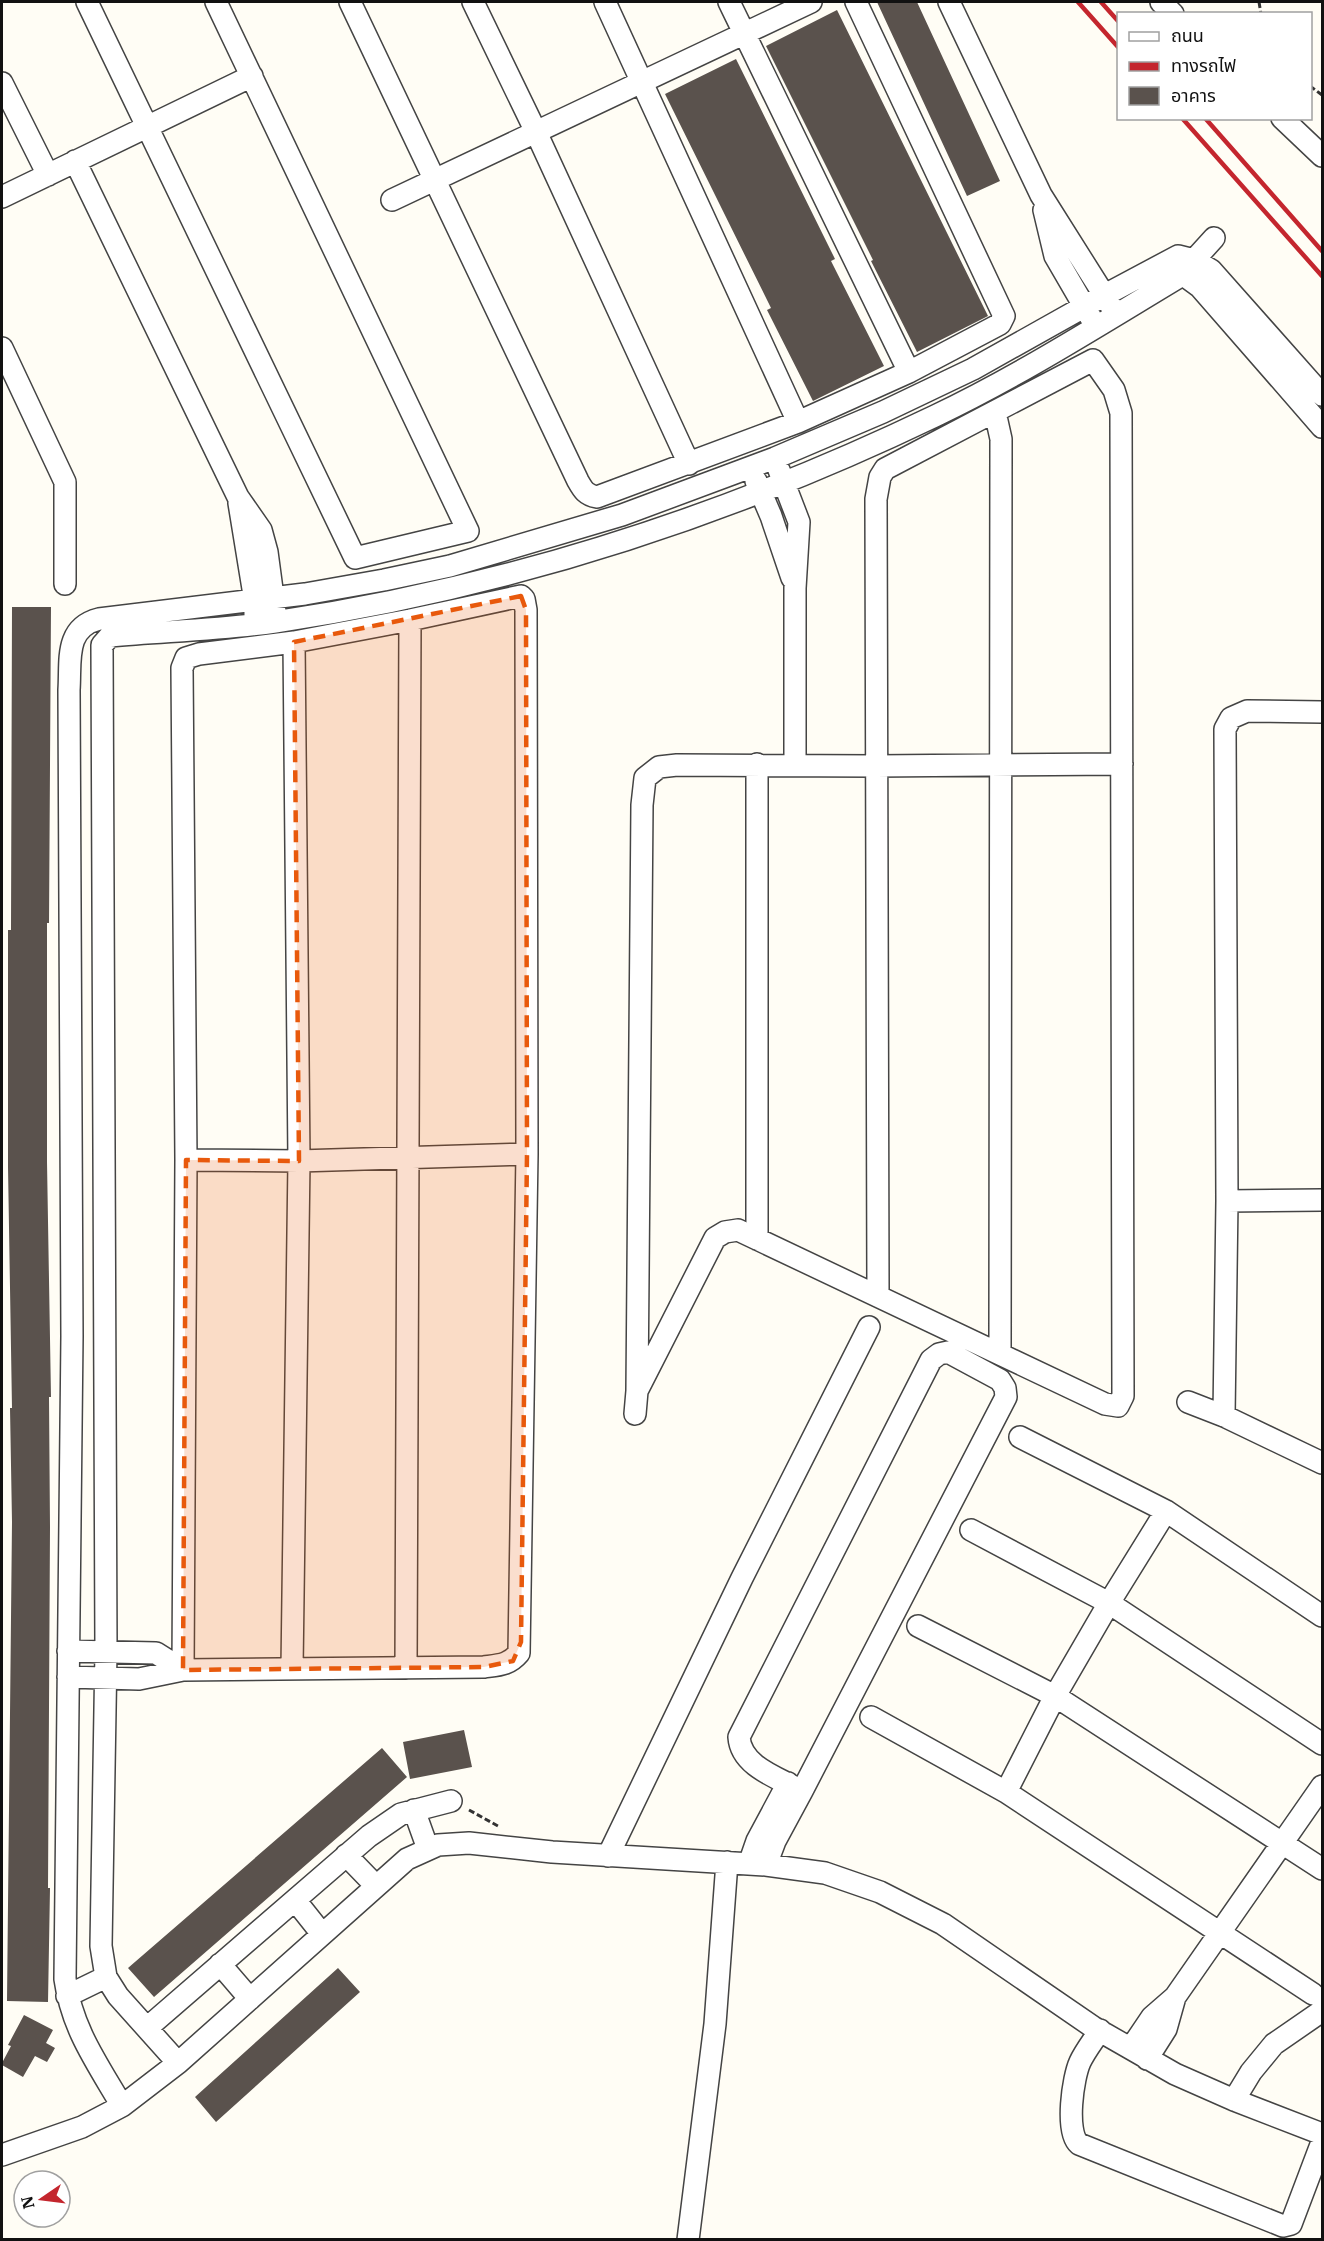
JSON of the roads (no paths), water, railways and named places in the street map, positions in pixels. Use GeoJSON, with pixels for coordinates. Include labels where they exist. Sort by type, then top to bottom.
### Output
{"type":"FeatureCollection","features":[{"type":"Feature","properties":{"kind":"street"},"geometry":{"type":"LineString","coordinates":[[87,2],[355,558],[468,531],[216,2]]}},
{"type":"Feature","properties":{"kind":"street"},"geometry":{"type":"LineString","coordinates":[[350,2],[584,491],[590,496],[597,497],[798,422],[909,372],[1000,324],[1004,316],[856,2]]}},
{"type":"Feature","properties":{"kind":"street"},"geometry":{"type":"LineString","coordinates":[[473,2],[690,464]]}},
{"type":"Feature","properties":{"kind":"street"},"geometry":{"type":"LineString","coordinates":[[605,2],[798,422]]}},
{"type":"Feature","properties":{"kind":"street"},"geometry":{"type":"LineString","coordinates":[[729,2],[909,372]]}},
{"type":"Feature","properties":{"kind":"street"},"geometry":{"type":"LineString","coordinates":[[392,200],[811,2]]}},
{"type":"Feature","properties":{"kind":"street"},"geometry":{"type":"LineString","coordinates":[[948,2],[1041,195],[1105,295],[1115,315]]}},
{"type":"Feature","properties":{"kind":"street"},"geometry":{"type":"LineString","coordinates":[[2,197],[252,76]]}},
{"type":"Feature","properties":{"kind":"street"},"geometry":{"type":"LineString","coordinates":[[2,83],[48,175]]}},
{"type":"Feature","properties":{"kind":"street"},"geometry":{"type":"LineString","coordinates":[[1284,120],[1323,156]]}},
{"type":"Feature","properties":{"kind":"street"},"geometry":{"type":"LineString","coordinates":[[75,161],[238,497],[264,599],[266,623]]}},
{"type":"Feature","properties":{"kind":"street"},"geometry":{"type":"LineString","coordinates":[[1041,195],[1055,256],[1095,327]]}},
{"type":"Feature","properties":{"kind":"street"},"geometry":{"type":"LineString","coordinates":[[178,2063],[118,1996],[106,1977],[101,1946],[105,1678],[102,645],[110,636],[266,623],[397,601],[534,567],[617,542],[784,484],[961,403],[1095,327],[1179,277],[1190,268],[1214,238]]}},
{"type":"Feature","properties":{"kind":"street"},"geometry":{"type":"LineString","coordinates":[[122,2106],[78,2031],[67,1996],[65,1978],[72,1336],[69,690],[71,643],[79,629],[86,622],[99,619],[264,599],[373,582],[450,566],[622,515],[775,459],[883,412],[973,369],[1178,256],[1190,268],[1200,287],[1323,426]]}},
{"type":"Feature","properties":{"kind":"street"},"geometry":{"type":"LineString","coordinates":[[1190,268],[1211,270],[1323,395]]}},
{"type":"Feature","properties":{"kind":"street"},"geometry":{"type":"LineString","coordinates":[[2,348],[65,482],[65,584]]}},
{"type":"Feature","properties":{"kind":"street"},"geometry":{"type":"LineString","coordinates":[[637,1391],[715,1238],[725,1232],[738,1230],[1106,1404],[1118,1406],[1124,1396],[1121,413],[1114,390],[1093,360],[885,469],[880,477],[876,499],[878,1295]]}},
{"type":"Feature","properties":{"kind":"street"},"geometry":{"type":"LineString","coordinates":[[995,412],[1001,439],[1000,1353]]}},
{"type":"Feature","properties":{"kind":"street"},"geometry":{"type":"LineString","coordinates":[[775,459],[800,522],[795,588],[795,765]]}},
{"type":"Feature","properties":{"kind":"street"},"geometry":{"type":"LineString","coordinates":[[750,467],[795,588]]}},
{"type":"Feature","properties":{"kind":"street"},"geometry":{"type":"LineString","coordinates":[[526,544],[534,567]]}},
{"type":"Feature","properties":{"kind":"street"},"geometry":{"type":"LineString","coordinates":[[68,1677],[139,1679],[183,1670],[484,1667],[505,1664],[519,1653],[527,1154],[526,610],[524,599],[518,595],[410,620],[294,642],[199,654],[186,658],[182,668],[186,1160],[183,1670]]}},
{"type":"Feature","properties":{"kind":"street"},"geometry":{"type":"LineString","coordinates":[[406,1668],[410,620]]}},
{"type":"Feature","properties":{"kind":"street"},"geometry":{"type":"LineString","coordinates":[[292,1668],[299,1161],[294,642]]}},
{"type":"Feature","properties":{"kind":"street"},"geometry":{"type":"LineString","coordinates":[[71,643],[102,656]]}},
{"type":"Feature","properties":{"kind":"street"},"geometry":{"type":"LineString","coordinates":[[1224,1416],[1227,1202],[1225,729],[1231,718],[1246,711],[1323,712]]}},
{"type":"Feature","properties":{"kind":"street"},"geometry":{"type":"LineString","coordinates":[[757,764],[757,1239]]}},
{"type":"Feature","properties":{"kind":"street"},"geometry":{"type":"LineString","coordinates":[[634,1414],[637,1391],[642,805],[645,778],[659,767],[677,765],[1122,764]]}},
{"type":"Feature","properties":{"kind":"street"},"geometry":{"type":"LineString","coordinates":[[70,983],[102,983]]}},
{"type":"Feature","properties":{"kind":"street"},"geometry":{"type":"LineString","coordinates":[[186,1160],[299,1161],[527,1154]]}},
{"type":"Feature","properties":{"kind":"street"},"geometry":{"type":"LineString","coordinates":[[1227,1202],[1323,1200]]}},
{"type":"Feature","properties":{"kind":"street"},"geometry":{"type":"LineString","coordinates":[[608,1856],[742,1578],[869,1328]]}},
{"type":"Feature","properties":{"kind":"street"},"geometry":{"type":"LineString","coordinates":[[72,1336],[103,1335]]}},
{"type":"Feature","properties":{"kind":"street"},"geometry":{"type":"LineString","coordinates":[[757,1864],[776,1841],[795,1787],[1006,1397],[1005,1388],[1000,1380],[948,1352],[939,1354],[931,1360],[739,1737],[740,1748],[749,1761],[795,1787]]}},
{"type":"Feature","properties":{"kind":"street"},"geometry":{"type":"LineString","coordinates":[[1188,1402],[1224,1416],[1323,1463]]}},
{"type":"Feature","properties":{"kind":"street"},"geometry":{"type":"LineString","coordinates":[[1020,1437],[1166,1511],[1323,1616]]}},
{"type":"Feature","properties":{"kind":"street"},"geometry":{"type":"LineString","coordinates":[[1006,1792],[1055,1696],[1166,1511]]}},
{"type":"Feature","properties":{"kind":"street"},"geometry":{"type":"LineString","coordinates":[[971,1530],[1109,1603],[1323,1744]]}},
{"type":"Feature","properties":{"kind":"street"},"geometry":{"type":"LineString","coordinates":[[918,1626],[1055,1696],[1323,1869]]}},
{"type":"Feature","properties":{"kind":"street"},"geometry":{"type":"LineString","coordinates":[[68,1651],[156,1653],[183,1670]]}},
{"type":"Feature","properties":{"kind":"street"},"geometry":{"type":"LineString","coordinates":[[871,1717],[1006,1792],[1318,2002],[1274,2044],[1251,2072],[1234,2100]]}},
{"type":"Feature","properties":{"kind":"street"},"geometry":{"type":"LineString","coordinates":[[1139,2054],[1166,2029],[1175,1997],[1323,1786]]}},
{"type":"Feature","properties":{"kind":"street"},"geometry":{"type":"LineString","coordinates":[[147,2028],[369,1836],[400,1814],[451,1801]]}},
{"type":"Feature","properties":{"kind":"street"},"geometry":{"type":"LineString","coordinates":[[414,1810],[428,1849]]}},
{"type":"Feature","properties":{"kind":"street"},"geometry":{"type":"LineString","coordinates":[[2,2155],[82,2127],[122,2106],[178,2063],[407,1859],[438,1845],[469,1844],[608,1856],[757,1864],[825,1873],[880,1892],[943,1924],[1100,2030],[1175,2074],[1234,2100],[1323,2134]]}},
{"type":"Feature","properties":{"kind":"street"},"geometry":{"type":"LineString","coordinates":[[346,1856],[376,1886]]}},
{"type":"Feature","properties":{"kind":"street"},"geometry":{"type":"LineString","coordinates":[[688,2240],[715,2024],[728,1862]]}},
{"type":"Feature","properties":{"kind":"street"},"geometry":{"type":"LineString","coordinates":[[295,1900],[322,1934]]}},
{"type":"Feature","properties":{"kind":"street"},"geometry":{"type":"LineString","coordinates":[[220,1964],[250,1999]]}},
{"type":"Feature","properties":{"kind":"street"},"geometry":{"type":"LineString","coordinates":[[67,1996],[106,1977]]}},
{"type":"Feature","properties":{"kind":"street"},"geometry":{"type":"LineString","coordinates":[[1100,2030],[1079,2063],[1071,2102],[1073,2133],[1079,2144],[1283,2226],[1291,2224],[1323,2142]]}},
{"type":"Feature","properties":{"kind":"railway"},"geometry":{"type":"LineString","coordinates":[[1078,2],[1117,46]]}},
{"type":"Feature","properties":{"kind":"railway"},"geometry":{"type":"LineString","coordinates":[[1101,2],[1117,20]]}},
{"type":"Feature","properties":{"kind":"railway"},"geometry":{"type":"LineString","coordinates":[[1184,120],[1322,276]]}},
{"type":"Feature","properties":{"kind":"railway"},"geometry":{"type":"LineString","coordinates":[[1207,120],[1322,251]]}}]}
